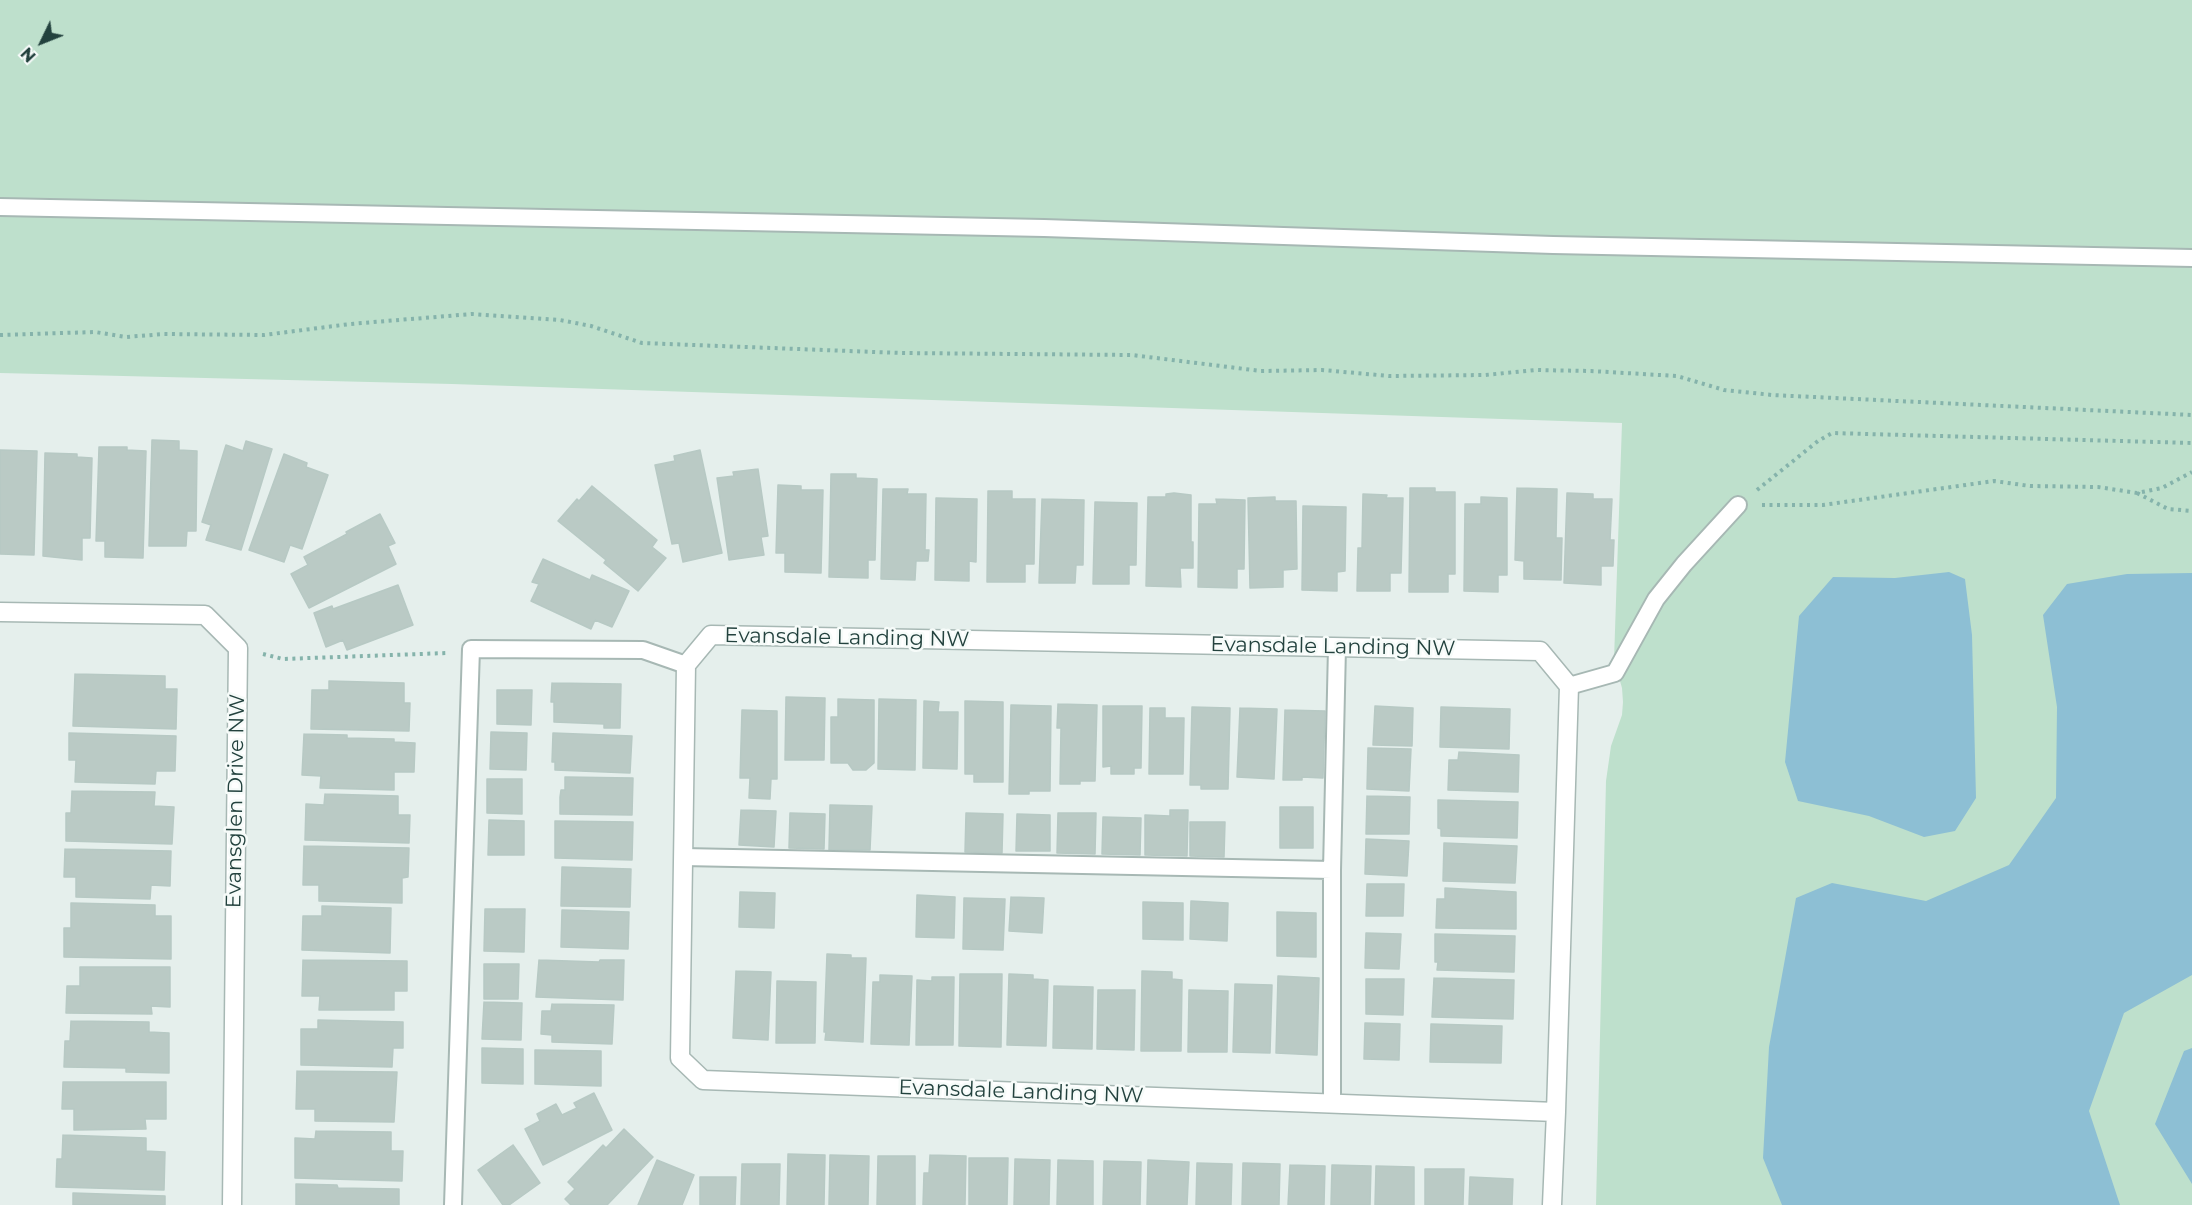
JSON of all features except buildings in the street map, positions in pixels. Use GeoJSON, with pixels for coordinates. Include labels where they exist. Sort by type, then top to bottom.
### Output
{"type":"FeatureCollection","features":[{"type":"Feature","properties":{"kind":"street"},"geometry":{"type":"LineString","coordinates":[[0,612],[205,615],[238,648]]}},
{"type":"Feature","properties":{"kind":"street","name":"Evansdale Landing NW"},"geometry":{"type":"LineString","coordinates":[[1556,1112],[703,1080],[680,1058],[686,666],[711,635],[1540,651],[1569,686]]}},
{"type":"Feature","properties":{"kind":"street","name":"Evansglen Drive NW"},"geometry":{"type":"LineString","coordinates":[[232,1205],[238,648]]}},
{"type":"Feature","properties":{"kind":"street"},"geometry":{"type":"LineString","coordinates":[[1552,1205],[1569,686]]}},
{"type":"Feature","properties":{"kind":"lane"},"geometry":{"type":"LineString","coordinates":[[0,207],[1044,228],[1553,245],[2192,258]]}},
{"type":"Feature","properties":{"kind":"lane"},"geometry":{"type":"LineString","coordinates":[[1569,686],[1615,673],[1656,599],[1684,564],[1738,505]]}},
{"type":"Feature","properties":{"kind":"lane"},"geometry":{"type":"LineString","coordinates":[[1332,1104],[1332,870],[1337,647]]}},
{"type":"Feature","properties":{"kind":"lane"},"geometry":{"type":"LineString","coordinates":[[453,1205],[471,649],[643,650],[686,666]]}},
{"type":"Feature","properties":{"kind":"lane"},"geometry":{"type":"LineString","coordinates":[[683,857],[1332,870]]}},
{"type":"Feature","properties":{"kind":"path"},"geometry":{"type":"LineString","coordinates":[[0,335],[95,332],[126,337],[164,334],[264,334],[472,314],[560,320],[591,326],[642,343],[901,353],[1132,355],[1261,371],[1322,370],[1389,376],[1485,375],[1535,370],[1677,375],[1724,390],[1773,395],[2192,415]]}},
{"type":"Feature","properties":{"kind":"path"},"geometry":{"type":"LineString","coordinates":[[1738,505],[1818,441],[1832,433],[2192,443]]}},
{"type":"Feature","properties":{"kind":"path"},"geometry":{"type":"LineString","coordinates":[[2137,493],[2162,488],[2192,472]]}},
{"type":"Feature","properties":{"kind":"path"},"geometry":{"type":"LineString","coordinates":[[1738,505],[1823,505],[1994,481],[2030,486],[2098,487],[2137,493],[2168,509],[2192,511]]}},
{"type":"Feature","properties":{"kind":"path"},"geometry":{"type":"LineString","coordinates":[[238,648],[283,659],[442,654],[471,649]]}},
{"type":"Feature","properties":{"kind":"green space"},"geometry":{"type":"Polygon","coordinates":[[[0,0],[2192,0],[2192,1205],[1596,1205],[1606,781],[1611,746],[1622,715],[1623,702],[1622,688],[1614,660],[1622,423],[452,384],[0,373],[0,0]]]}},
{"type":"Feature","properties":{"kind":"water"},"geometry":{"type":"Polygon","coordinates":[[[1949,572],[1965,579],[1972,635],[1976,798],[1955,831],[1924,837],[1869,816],[1798,801],[1785,762],[1799,616],[1833,577],[1895,578],[1949,572]]]}},
{"type":"Feature","properties":{"kind":"water"},"geometry":{"type":"Polygon","coordinates":[[[2192,573],[2192,975],[2124,1013],[2089,1111],[2120,1205],[1782,1205],[1763,1158],[1769,1047],[1796,898],[1832,883],[1926,901],[2009,865],[2056,798],[2057,707],[2043,615],[2067,584],[2127,574],[2192,573]]]}},
{"type":"Feature","properties":{"kind":"water"},"geometry":{"type":"Polygon","coordinates":[[[2192,1048],[2192,1184],[2155,1124],[2184,1051],[2192,1048]]]}}]}
